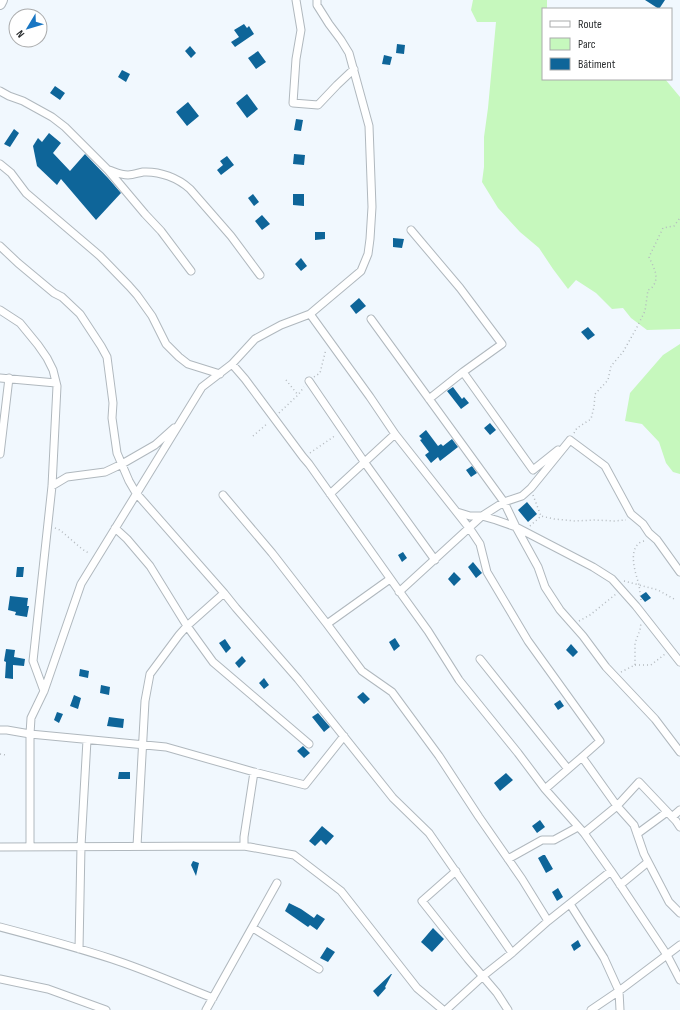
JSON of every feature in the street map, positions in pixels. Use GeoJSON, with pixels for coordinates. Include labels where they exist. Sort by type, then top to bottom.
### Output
{"type":"FeatureCollection","features":[{"type":"Feature","properties":{"kind":"street"},"geometry":{"type":"LineString","coordinates":[[0,4],[2,0]]}},
{"type":"Feature","properties":{"kind":"street"},"geometry":{"type":"LineString","coordinates":[[296,0],[301,30],[296,59],[293,103],[318,105],[354,70]]}},
{"type":"Feature","properties":{"kind":"street"},"geometry":{"type":"LineString","coordinates":[[30,847],[30,734],[32,718],[44,691],[81,584],[202,387],[232,364],[255,339],[281,325],[310,314],[361,271],[368,254],[372,207],[369,126],[349,53],[342,40],[329,24],[317,5],[317,0]]}},
{"type":"Feature","properties":{"kind":"street"},"geometry":{"type":"LineString","coordinates":[[0,91],[23,101],[52,117],[65,127],[108,170],[161,231],[191,271]]}},
{"type":"Feature","properties":{"kind":"street"},"geometry":{"type":"LineString","coordinates":[[0,164],[11,173],[26,193],[100,256],[129,286],[152,316],[166,344],[179,357],[188,364],[220,374]]}},
{"type":"Feature","properties":{"kind":"street"},"geometry":{"type":"LineString","coordinates":[[108,170],[123,175],[142,172],[164,174],[185,184],[227,231],[249,258],[260,275]]}},
{"type":"Feature","properties":{"kind":"street"},"geometry":{"type":"LineString","coordinates":[[411,230],[460,288],[502,344],[429,399]]}},
{"type":"Feature","properties":{"kind":"street"},"geometry":{"type":"LineString","coordinates":[[0,246],[18,263],[54,293],[62,297],[80,314],[102,346],[107,357],[113,403],[112,418],[117,452],[136,494],[298,679],[393,798],[429,833],[512,953]]}},
{"type":"Feature","properties":{"kind":"street"},"geometry":{"type":"LineString","coordinates":[[0,310],[20,323],[38,345],[53,370],[57,386],[52,486],[33,661],[44,691]]}},
{"type":"Feature","properties":{"kind":"street"},"geometry":{"type":"LineString","coordinates":[[310,314],[395,434],[470,528],[480,544],[487,572],[528,641],[600,741],[545,789]]}},
{"type":"Feature","properties":{"kind":"street"},"geometry":{"type":"LineString","coordinates":[[371,319],[504,502],[538,567],[545,588],[560,610],[583,636],[606,667],[655,719],[680,752]]}},
{"type":"Feature","properties":{"kind":"street"},"geometry":{"type":"LineString","coordinates":[[232,364],[309,464],[428,631],[459,680],[545,789],[584,833],[667,955],[680,980]]}},
{"type":"Feature","properties":{"kind":"street"},"geometry":{"type":"LineString","coordinates":[[463,372],[533,470],[570,440]]}},
{"type":"Feature","properties":{"kind":"street"},"geometry":{"type":"LineString","coordinates":[[0,378],[56,383]]}},
{"type":"Feature","properties":{"kind":"street"},"geometry":{"type":"LineString","coordinates":[[0,454],[9,378]]}},
{"type":"Feature","properties":{"kind":"street"},"geometry":{"type":"LineString","coordinates":[[309,381],[365,463],[435,560]]}},
{"type":"Feature","properties":{"kind":"street"},"geometry":{"type":"LineString","coordinates":[[52,486],[67,477],[105,472],[122,464],[154,445],[180,422]]}},
{"type":"Feature","properties":{"kind":"street"},"geometry":{"type":"LineString","coordinates":[[330,494],[395,434]]}},
{"type":"Feature","properties":{"kind":"street"},"geometry":{"type":"LineString","coordinates":[[399,592],[482,516],[504,502],[522,496],[570,440]]}},
{"type":"Feature","properties":{"kind":"street"},"geometry":{"type":"LineString","coordinates":[[570,440],[605,466],[631,514],[643,524],[649,533],[657,540],[680,572]]}},
{"type":"Feature","properties":{"kind":"street"},"geometry":{"type":"LineString","coordinates":[[223,495],[272,553],[362,671],[392,692],[439,756],[522,879],[548,921]]}},
{"type":"Feature","properties":{"kind":"street"},"geometry":{"type":"LineString","coordinates":[[457,512],[470,516],[482,516],[516,527],[598,570],[612,579],[622,589],[680,662]]}},
{"type":"Feature","properties":{"kind":"street"},"geometry":{"type":"LineString","coordinates":[[115,528],[127,539],[150,566],[187,626],[213,662],[309,744]]}},
{"type":"Feature","properties":{"kind":"street"},"geometry":{"type":"LineString","coordinates":[[327,624],[390,579]]}},
{"type":"Feature","properties":{"kind":"street"},"geometry":{"type":"LineString","coordinates":[[137,846],[145,701],[150,674],[187,626],[224,593]]}},
{"type":"Feature","properties":{"kind":"street"},"geometry":{"type":"LineString","coordinates":[[480,659],[568,769]]}},
{"type":"Feature","properties":{"kind":"street"},"geometry":{"type":"LineString","coordinates":[[0,730],[166,747],[305,786],[344,736]]}},
{"type":"Feature","properties":{"kind":"street"},"geometry":{"type":"LineString","coordinates":[[79,949],[81,846],[86,740]]}},
{"type":"Feature","properties":{"kind":"street"},"geometry":{"type":"LineString","coordinates":[[582,757],[617,806],[634,826],[644,854],[669,902],[680,913]]}},
{"type":"Feature","properties":{"kind":"street"},"geometry":{"type":"LineString","coordinates":[[244,846],[244,837],[254,772]]}},
{"type":"Feature","properties":{"kind":"street"},"geometry":{"type":"LineString","coordinates":[[584,833],[617,806],[639,782],[680,827]]}},
{"type":"Feature","properties":{"kind":"street"},"geometry":{"type":"LineString","coordinates":[[637,834],[680,810]]}},
{"type":"Feature","properties":{"kind":"street"},"geometry":{"type":"LineString","coordinates":[[508,859],[542,840],[554,840],[578,827]]}},
{"type":"Feature","properties":{"kind":"street"},"geometry":{"type":"LineString","coordinates":[[0,847],[244,846],[294,855],[341,891],[417,988],[444,1010],[548,921],[611,871]]}},
{"type":"Feature","properties":{"kind":"street"},"geometry":{"type":"LineString","coordinates":[[620,885],[648,862]]}},
{"type":"Feature","properties":{"kind":"street"},"geometry":{"type":"LineString","coordinates":[[456,872],[422,901],[468,959],[498,993],[508,1010]]}},
{"type":"Feature","properties":{"kind":"street"},"geometry":{"type":"LineString","coordinates":[[206,1010],[278,884]]}},
{"type":"Feature","properties":{"kind":"street"},"geometry":{"type":"LineString","coordinates":[[570,904],[604,958],[619,992],[620,1010]]}},
{"type":"Feature","properties":{"kind":"street"},"geometry":{"type":"LineString","coordinates":[[0,927],[114,959],[213,998]]}},
{"type":"Feature","properties":{"kind":"street"},"geometry":{"type":"LineString","coordinates":[[253,928],[319,969]]}},
{"type":"Feature","properties":{"kind":"street"},"geometry":{"type":"LineString","coordinates":[[591,1010],[619,992],[680,945]]}},
{"type":"Feature","properties":{"kind":"street"},"geometry":{"type":"LineString","coordinates":[[0,979],[48,989],[106,1010]]}},
{"type":"Feature","properties":{"kind":"path"},"geometry":{"type":"LineString","coordinates":[[570,440],[577,428],[591,419],[595,394],[608,380],[611,366],[623,352],[645,311],[648,290],[654,286],[656,276],[649,258],[663,228],[674,226],[680,218]]}},
{"type":"Feature","properties":{"kind":"path"},"geometry":{"type":"LineString","coordinates":[[253,436],[274,418],[309,381],[320,373],[328,339]]}},
{"type":"Feature","properties":{"kind":"path"},"geometry":{"type":"LineString","coordinates":[[286,380],[298,394]]}},
{"type":"Feature","properties":{"kind":"path"},"geometry":{"type":"LineString","coordinates":[[303,457],[343,430]]}},
{"type":"Feature","properties":{"kind":"path"},"geometry":{"type":"LineString","coordinates":[[530,488],[541,516]]}},
{"type":"Feature","properties":{"kind":"path"},"geometry":{"type":"LineString","coordinates":[[541,516],[575,521],[637,520]]}},
{"type":"Feature","properties":{"kind":"path"},"geometry":{"type":"LineString","coordinates":[[524,531],[541,516]]}},
{"type":"Feature","properties":{"kind":"path"},"geometry":{"type":"LineString","coordinates":[[48,527],[60,530],[82,549],[97,558]]}},
{"type":"Feature","properties":{"kind":"path"},"geometry":{"type":"LineString","coordinates":[[635,665],[634,642],[640,630],[642,614],[639,585],[634,563],[634,551],[639,543],[652,536]]}},
{"type":"Feature","properties":{"kind":"path"},"geometry":{"type":"LineString","coordinates":[[639,585],[658,590],[674,599]]}},
{"type":"Feature","properties":{"kind":"path"},"geometry":{"type":"LineString","coordinates":[[573,625],[590,615],[622,589]]}},
{"type":"Feature","properties":{"kind":"path"},"geometry":{"type":"LineString","coordinates":[[614,675],[635,665],[650,665],[670,650]]}},
{"type":"Feature","properties":{"kind":"path"},"geometry":{"type":"LineString","coordinates":[[0,754],[6,755]]}},
{"type":"Feature","properties":{"kind":"green space"},"geometry":{"type":"Polygon","coordinates":[[[473,0],[547,0],[547,8],[542,8],[542,80],[666,80],[680,97],[680,329],[647,330],[631,318],[623,308],[612,309],[596,293],[576,280],[568,289],[539,248],[520,232],[498,208],[482,182],[484,167],[484,137],[496,22],[477,22],[471,10],[473,0]]]}},
{"type":"Feature","properties":{"kind":"green space"},"geometry":{"type":"Polygon","coordinates":[[[680,344],[680,474],[673,472],[666,463],[659,442],[642,424],[625,421],[630,393],[663,355],[680,344]]]}},
{"type":"Feature","properties":{"kind":"building"},"geometry":{"type":"Polygon","coordinates":[[[645,0],[665,0],[660,8],[645,0]]]}},
{"type":"Feature","properties":{"kind":"building"},"geometry":{"type":"Polygon","coordinates":[[[244,24],[247,28],[249,26],[254,34],[235,47],[231,42],[239,37],[234,30],[244,24]]]}},
{"type":"Feature","properties":{"kind":"building"},"geometry":{"type":"Polygon","coordinates":[[[397,44],[405,45],[404,54],[396,53],[397,44]]]}},
{"type":"Feature","properties":{"kind":"building"},"geometry":{"type":"Polygon","coordinates":[[[190,46],[196,53],[191,58],[185,51],[190,46]]]}},
{"type":"Feature","properties":{"kind":"building"},"geometry":{"type":"Polygon","coordinates":[[[258,51],[266,62],[256,69],[248,58],[258,51]]]}},
{"type":"Feature","properties":{"kind":"building"},"geometry":{"type":"Polygon","coordinates":[[[384,55],[392,57],[390,65],[382,64],[384,55]]]}},
{"type":"Feature","properties":{"kind":"building"},"geometry":{"type":"Polygon","coordinates":[[[122,70],[130,74],[126,82],[118,77],[122,70]]]}},
{"type":"Feature","properties":{"kind":"building"},"geometry":{"type":"Polygon","coordinates":[[[55,86],[65,93],[60,100],[50,93],[55,86]]]}},
{"type":"Feature","properties":{"kind":"building"},"geometry":{"type":"Polygon","coordinates":[[[247,94],[258,109],[247,118],[236,103],[247,94]]]}},
{"type":"Feature","properties":{"kind":"building"},"geometry":{"type":"Polygon","coordinates":[[[188,102],[199,116],[187,126],[176,112],[188,102]]]}},
{"type":"Feature","properties":{"kind":"building"},"geometry":{"type":"Polygon","coordinates":[[[296,119],[303,120],[301,131],[294,130],[296,119]]]}},
{"type":"Feature","properties":{"kind":"building"},"geometry":{"type":"Polygon","coordinates":[[[14,129],[19,133],[10,147],[4,144],[14,129]]]}},
{"type":"Feature","properties":{"kind":"building"},"geometry":{"type":"Polygon","coordinates":[[[49,133],[61,143],[53,153],[70,171],[85,154],[121,193],[96,220],[61,179],[57,185],[37,166],[33,146],[38,138],[42,142],[49,133]]]}},
{"type":"Feature","properties":{"kind":"building"},"geometry":{"type":"Polygon","coordinates":[[[294,154],[305,155],[304,165],[293,164],[294,154]]]}},
{"type":"Feature","properties":{"kind":"building"},"geometry":{"type":"Polygon","coordinates":[[[227,156],[234,165],[221,175],[217,170],[223,165],[220,161],[227,156]]]}},
{"type":"Feature","properties":{"kind":"building"},"geometry":{"type":"Polygon","coordinates":[[[253,194],[259,202],[254,206],[248,198],[253,194]]]}},
{"type":"Feature","properties":{"kind":"building"},"geometry":{"type":"Polygon","coordinates":[[[293,194],[304,194],[304,206],[293,205],[293,194]]]}},
{"type":"Feature","properties":{"kind":"building"},"geometry":{"type":"Polygon","coordinates":[[[262,215],[270,224],[262,230],[255,221],[262,215]]]}},
{"type":"Feature","properties":{"kind":"building"},"geometry":{"type":"Polygon","coordinates":[[[315,232],[325,232],[325,239],[315,240],[315,232]]]}},
{"type":"Feature","properties":{"kind":"building"},"geometry":{"type":"Polygon","coordinates":[[[393,238],[404,239],[402,248],[393,247],[393,238]]]}},
{"type":"Feature","properties":{"kind":"building"},"geometry":{"type":"Polygon","coordinates":[[[301,258],[307,266],[301,271],[295,264],[301,258]]]}},
{"type":"Feature","properties":{"kind":"building"},"geometry":{"type":"Polygon","coordinates":[[[359,298],[366,306],[356,314],[350,306],[359,298]]]}},
{"type":"Feature","properties":{"kind":"building"},"geometry":{"type":"Polygon","coordinates":[[[588,327],[595,335],[588,340],[581,332],[588,327]]]}},
{"type":"Feature","properties":{"kind":"building"},"geometry":{"type":"Polygon","coordinates":[[[453,387],[462,399],[464,397],[469,403],[461,409],[447,391],[453,387]]]}},
{"type":"Feature","properties":{"kind":"building"},"geometry":{"type":"Polygon","coordinates":[[[490,423],[496,430],[490,435],[484,428],[490,423]]]}},
{"type":"Feature","properties":{"kind":"building"},"geometry":{"type":"Polygon","coordinates":[[[426,430],[438,446],[441,444],[443,446],[452,439],[458,447],[440,461],[438,457],[431,463],[425,455],[429,452],[420,440],[422,439],[419,436],[426,430]]]}},
{"type":"Feature","properties":{"kind":"building"},"geometry":{"type":"Polygon","coordinates":[[[472,466],[477,473],[471,477],[466,470],[472,466]]]}},
{"type":"Feature","properties":{"kind":"building"},"geometry":{"type":"Polygon","coordinates":[[[527,502],[537,514],[528,522],[518,510],[527,502]]]}},
{"type":"Feature","properties":{"kind":"building"},"geometry":{"type":"Polygon","coordinates":[[[403,552],[407,558],[402,562],[398,555],[403,552]]]}},
{"type":"Feature","properties":{"kind":"building"},"geometry":{"type":"Polygon","coordinates":[[[473,562],[482,573],[476,578],[468,567],[473,562]]]}},
{"type":"Feature","properties":{"kind":"building"},"geometry":{"type":"Polygon","coordinates":[[[17,567],[24,567],[23,577],[16,577],[17,567]]]}},
{"type":"Feature","properties":{"kind":"building"},"geometry":{"type":"Polygon","coordinates":[[[454,572],[461,579],[454,586],[448,579],[454,572]]]}},
{"type":"Feature","properties":{"kind":"building"},"geometry":{"type":"Polygon","coordinates":[[[646,592],[651,598],[645,602],[640,596],[646,592]]]}},
{"type":"Feature","properties":{"kind":"building"},"geometry":{"type":"Polygon","coordinates":[[[10,596],[28,598],[27,606],[29,606],[27,617],[15,615],[16,612],[8,610],[10,596]]]}},
{"type":"Feature","properties":{"kind":"building"},"geometry":{"type":"Polygon","coordinates":[[[395,638],[400,646],[394,651],[389,642],[395,638]]]}},
{"type":"Feature","properties":{"kind":"building"},"geometry":{"type":"Polygon","coordinates":[[[225,639],[231,648],[226,653],[219,643],[225,639]]]}},
{"type":"Feature","properties":{"kind":"building"},"geometry":{"type":"Polygon","coordinates":[[[571,644],[578,652],[573,657],[566,650],[571,644]]]}},
{"type":"Feature","properties":{"kind":"building"},"geometry":{"type":"Polygon","coordinates":[[[6,649],[15,650],[14,657],[25,659],[24,666],[13,665],[13,679],[5,678],[6,662],[4,661],[6,649]]]}},
{"type":"Feature","properties":{"kind":"building"},"geometry":{"type":"Polygon","coordinates":[[[242,656],[246,661],[239,668],[235,663],[242,656]]]}},
{"type":"Feature","properties":{"kind":"building"},"geometry":{"type":"Polygon","coordinates":[[[80,669],[89,671],[88,678],[79,676],[80,669]]]}},
{"type":"Feature","properties":{"kind":"building"},"geometry":{"type":"Polygon","coordinates":[[[264,678],[269,685],[264,689],[259,683],[264,678]]]}},
{"type":"Feature","properties":{"kind":"building"},"geometry":{"type":"Polygon","coordinates":[[[101,685],[110,687],[109,695],[100,693],[101,685]]]}},
{"type":"Feature","properties":{"kind":"building"},"geometry":{"type":"Polygon","coordinates":[[[363,692],[370,699],[364,704],[357,697],[363,692]]]}},
{"type":"Feature","properties":{"kind":"building"},"geometry":{"type":"Polygon","coordinates":[[[74,695],[81,698],[78,709],[70,706],[74,695]]]}},
{"type":"Feature","properties":{"kind":"building"},"geometry":{"type":"Polygon","coordinates":[[[560,700],[564,706],[558,710],[554,704],[560,700]]]}},
{"type":"Feature","properties":{"kind":"building"},"geometry":{"type":"Polygon","coordinates":[[[57,712],[63,714],[59,723],[54,720],[57,712]]]}},
{"type":"Feature","properties":{"kind":"building"},"geometry":{"type":"Polygon","coordinates":[[[318,713],[330,727],[324,732],[312,717],[318,713]]]}},
{"type":"Feature","properties":{"kind":"building"},"geometry":{"type":"Polygon","coordinates":[[[109,717],[124,719],[123,728],[107,726],[109,717]]]}},
{"type":"Feature","properties":{"kind":"building"},"geometry":{"type":"Polygon","coordinates":[[[303,746],[310,753],[304,758],[297,751],[303,746]]]}},
{"type":"Feature","properties":{"kind":"building"},"geometry":{"type":"Polygon","coordinates":[[[119,772],[130,772],[130,779],[118,779],[119,772]]]}},
{"type":"Feature","properties":{"kind":"building"},"geometry":{"type":"Polygon","coordinates":[[[506,773],[513,780],[500,791],[494,783],[506,773]]]}},
{"type":"Feature","properties":{"kind":"building"},"geometry":{"type":"Polygon","coordinates":[[[540,820],[545,827],[537,833],[532,826],[540,820]]]}},
{"type":"Feature","properties":{"kind":"building"},"geometry":{"type":"Polygon","coordinates":[[[322,826],[334,836],[326,845],[321,840],[315,846],[309,841],[322,826]]]}},
{"type":"Feature","properties":{"kind":"building"},"geometry":{"type":"Polygon","coordinates":[[[545,855],[553,869],[546,873],[538,858],[545,855]]]}},
{"type":"Feature","properties":{"kind":"building"},"geometry":{"type":"Polygon","coordinates":[[[193,861],[199,863],[196,876],[191,865],[193,861]]]}},
{"type":"Feature","properties":{"kind":"building"},"geometry":{"type":"Polygon","coordinates":[[[558,888],[563,897],[557,901],[552,892],[558,888]]]}},
{"type":"Feature","properties":{"kind":"building"},"geometry":{"type":"Polygon","coordinates":[[[289,903],[314,918],[317,914],[325,919],[317,930],[310,925],[308,927],[285,911],[289,903]]]}},
{"type":"Feature","properties":{"kind":"building"},"geometry":{"type":"Polygon","coordinates":[[[433,928],[444,939],[432,952],[421,942],[433,928]]]}},
{"type":"Feature","properties":{"kind":"building"},"geometry":{"type":"Polygon","coordinates":[[[578,940],[581,946],[574,951],[571,945],[578,940]]]}},
{"type":"Feature","properties":{"kind":"building"},"geometry":{"type":"Polygon","coordinates":[[[327,947],[335,952],[328,962],[320,958],[327,947]]]}},
{"type":"Feature","properties":{"kind":"building"},"geometry":{"type":"Polygon","coordinates":[[[391,974],[385,987],[386,988],[378,997],[373,991],[391,974]]]}}]}
